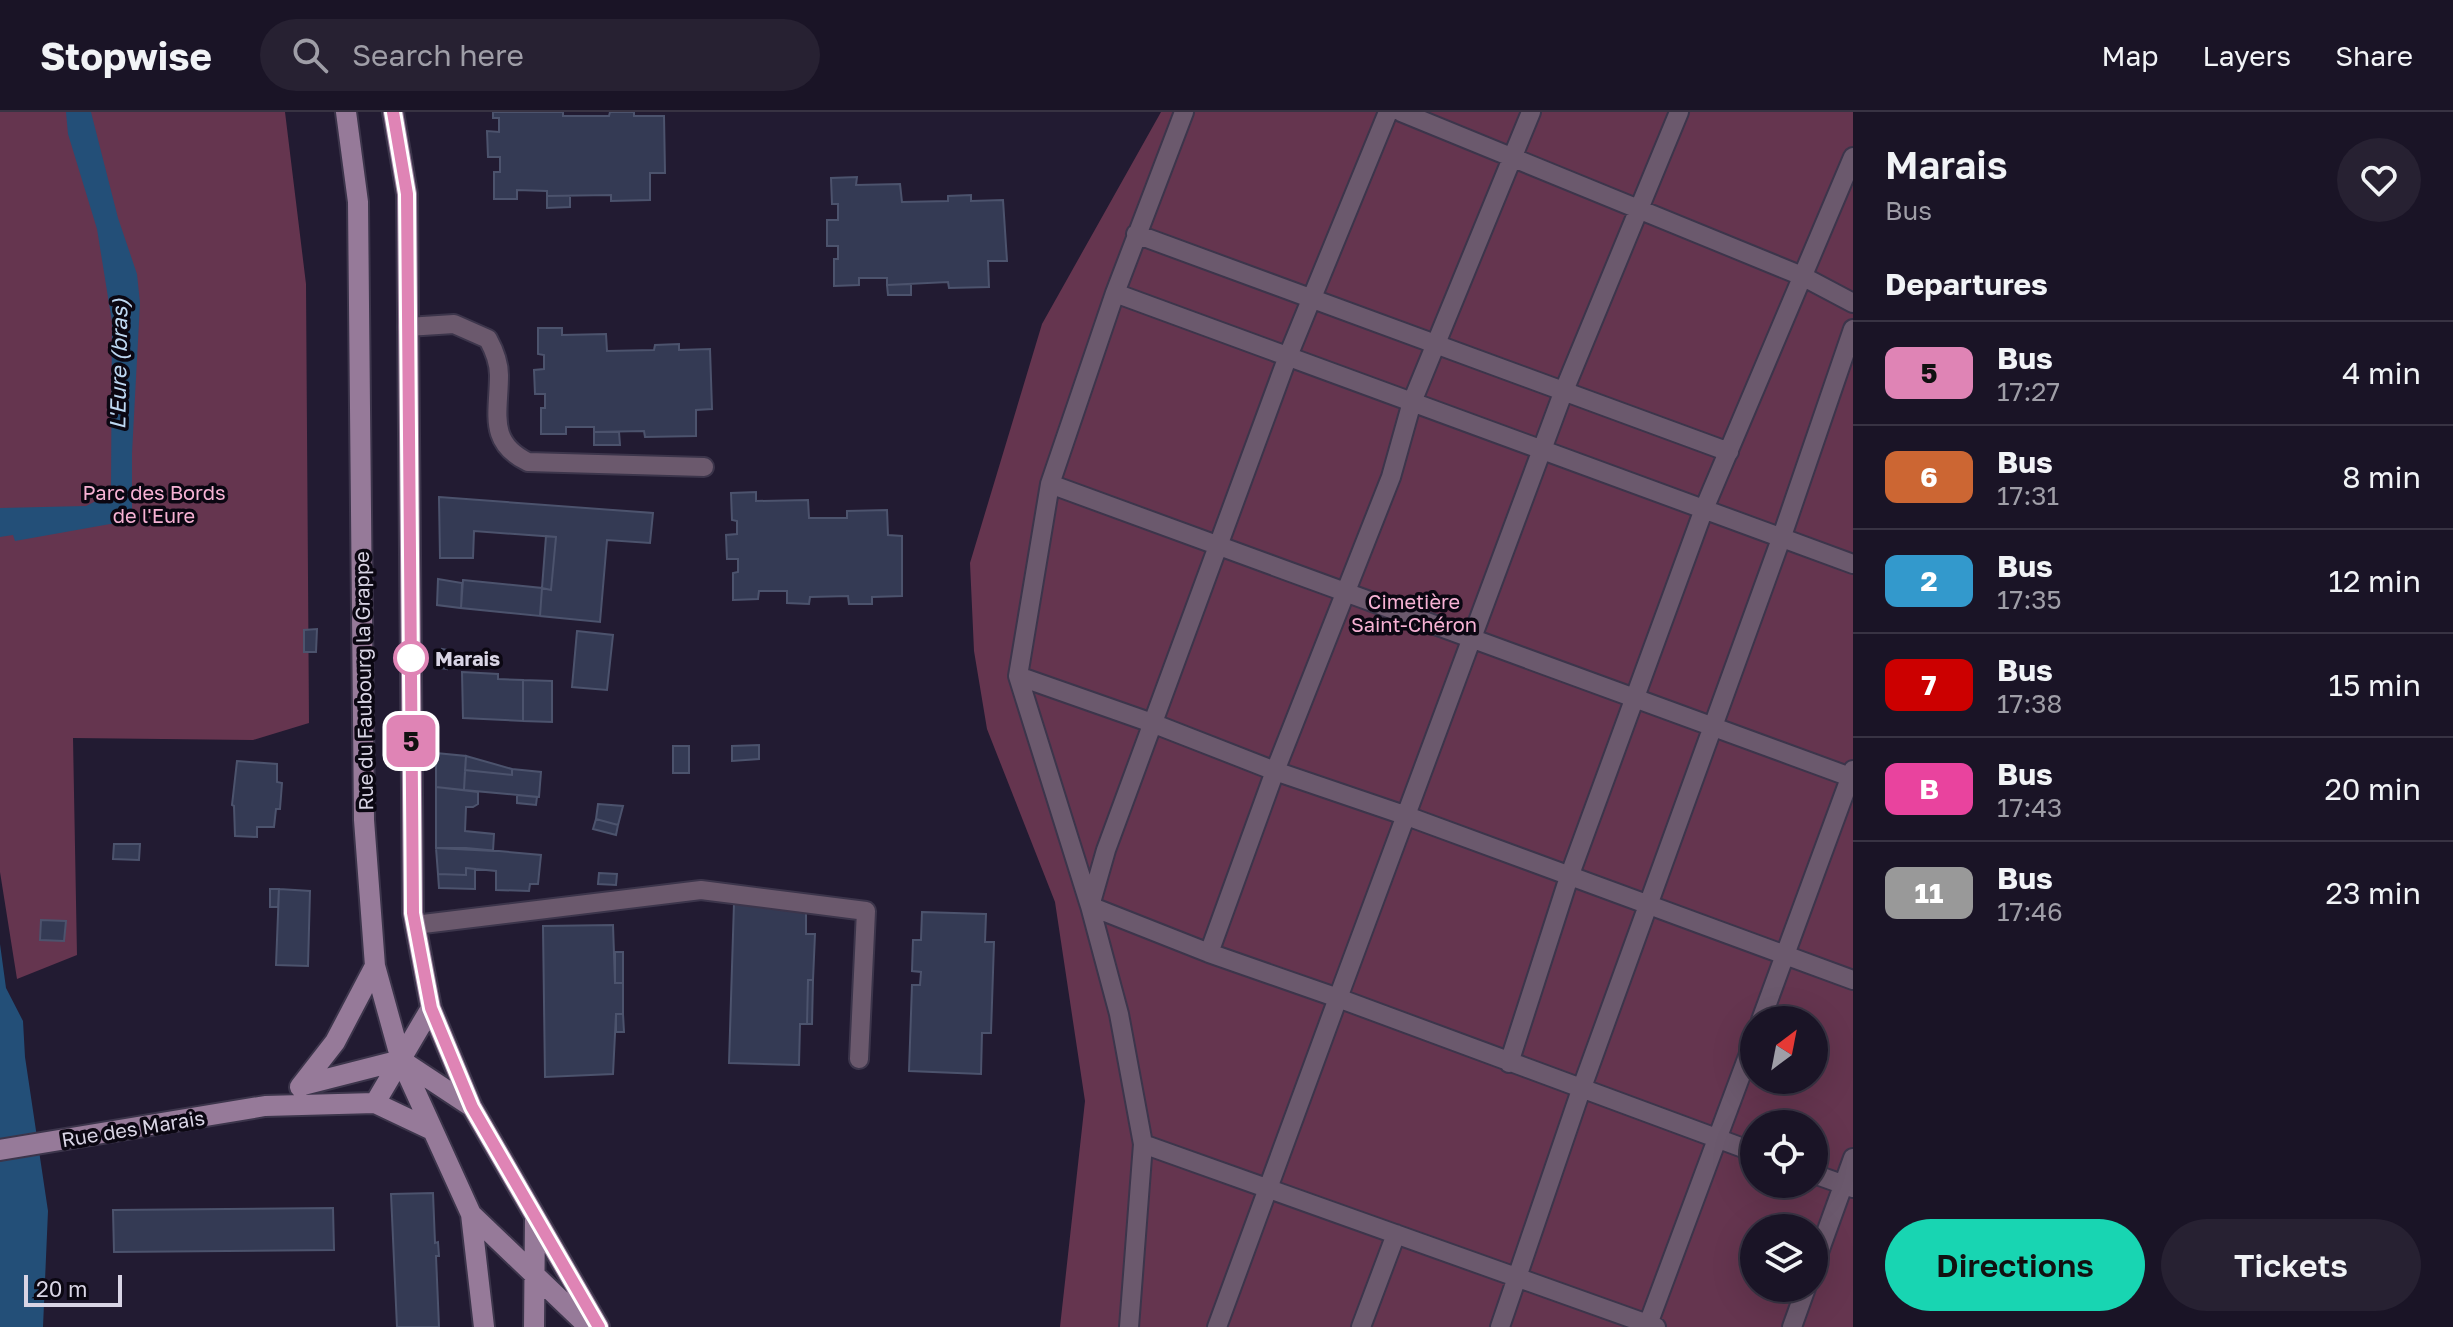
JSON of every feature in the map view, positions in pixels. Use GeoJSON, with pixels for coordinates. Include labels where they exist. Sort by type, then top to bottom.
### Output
{"type":"FeatureCollection","features":[{"type":"Feature","properties":{"kind":"main road","name":"Rue du Faubourg la Grappe"},"geometry":{"type":"LineString","coordinates":[[346,112],[358,202],[364,820],[375,966],[401,1060],[471,1214],[484,1327]]}},
{"type":"Feature","properties":{"kind":"main road"},"geometry":{"type":"LineString","coordinates":[[393,112],[407,194],[415,925],[431,1008],[472,1107],[599,1327]]}},
{"type":"Feature","properties":{"kind":"main road","name":"Rue des Marais"},"geometry":{"type":"LineString","coordinates":[[303,1085],[335,1042],[375,966]]}},
{"type":"Feature","properties":{"kind":"main road"},"geometry":{"type":"LineString","coordinates":[[375,1103],[431,1008]]}},
{"type":"Feature","properties":{"kind":"main road","name":"Rue des Marais"},"geometry":{"type":"LineString","coordinates":[[265,1106],[303,1085],[401,1060]]}},
{"type":"Feature","properties":{"kind":"main road"},"geometry":{"type":"LineString","coordinates":[[401,1060],[472,1107]]}},
{"type":"Feature","properties":{"kind":"main road","name":"Rue des Marais"},"geometry":{"type":"LineString","coordinates":[[0,1150],[265,1106],[375,1103],[432,1130]]}},
{"type":"Feature","properties":{"kind":"main road"},"geometry":{"type":"LineString","coordinates":[[471,1214],[589,1327]]}},
{"type":"Feature","properties":{"kind":"main road"},"geometry":{"type":"LineString","coordinates":[[534,1327],[535,1217]]}},
{"type":"Feature","properties":{"kind":"lane"},"geometry":{"type":"LineString","coordinates":[[1129,1327],[1143,1144],[1119,1014],[1090,906],[1018,676],[1050,484],[1136,234],[1184,112]]}},
{"type":"Feature","properties":{"kind":"lane"},"geometry":{"type":"LineString","coordinates":[[1090,906],[1106,850],[1288,356],[1388,112]]}},
{"type":"Feature","properties":{"kind":"lane"},"geometry":{"type":"LineString","coordinates":[[1401,112],[1802,276],[1853,303]]}},
{"type":"Feature","properties":{"kind":"lane"},"geometry":{"type":"LineString","coordinates":[[1209,953],[1275,771],[1391,477],[1412,402],[1434,344],[1531,112]]}},
{"type":"Feature","properties":{"kind":"lane"},"geometry":{"type":"LineString","coordinates":[[1217,1327],[1563,393],[1679,112]]}},
{"type":"Feature","properties":{"kind":"lane"},"geometry":{"type":"LineString","coordinates":[[1509,1063],[1569,877],[1704,509],[1853,157]]}},
{"type":"Feature","properties":{"kind":"lane"},"geometry":{"type":"LineString","coordinates":[[1136,234],[1729,452]]}},
{"type":"Feature","properties":{"kind":"lane"},"geometry":{"type":"LineString","coordinates":[[1115,293],[1853,564]]}},
{"type":"Feature","properties":{"kind":"lane"},"geometry":{"type":"LineString","coordinates":[[407,327],[454,324],[488,339],[499,371],[496,423],[502,441],[513,455],[528,462],[704,467]]}},
{"type":"Feature","properties":{"kind":"lane"},"geometry":{"type":"LineString","coordinates":[[1500,1327],[1581,1090],[1782,536],[1853,329]]}},
{"type":"Feature","properties":{"kind":"lane"},"geometry":{"type":"LineString","coordinates":[[1050,484],[1712,728],[1852,775],[1766,1006]]}},
{"type":"Feature","properties":{"kind":"lane"},"geometry":{"type":"LineString","coordinates":[[1018,676],[1853,980]]}},
{"type":"Feature","properties":{"kind":"lane"},"geometry":{"type":"LineString","coordinates":[[415,925],[701,890],[866,911],[859,1059]]}},
{"type":"Feature","properties":{"kind":"lane"},"geometry":{"type":"LineString","coordinates":[[1090,906],[1209,953],[1740,1147]]}},
{"type":"Feature","properties":{"kind":"lane"},"geometry":{"type":"LineString","coordinates":[[1143,1144],[1650,1326],[1740,1078]]}},
{"type":"Feature","properties":{"kind":"lane"},"geometry":{"type":"LineString","coordinates":[[1828,1233],[1848,1186],[1853,1158]]}},
{"type":"Feature","properties":{"kind":"lane"},"geometry":{"type":"LineString","coordinates":[[1828,1179],[1848,1186]]}},
{"type":"Feature","properties":{"kind":"lane"},"geometry":{"type":"LineString","coordinates":[[1361,1327],[1396,1234]]}},
{"type":"Feature","properties":{"kind":"lane"},"geometry":{"type":"LineString","coordinates":[[1792,1327],[1801,1302]]}},
{"type":"Feature","properties":{"kind":"green space","name":"Parc des Bords de l'Eure"},"geometry":{"type":"Polygon","coordinates":[[[0,112],[285,112],[306,284],[309,723],[253,740],[73,738],[77,955],[17,979],[0,872],[0,112]]]}},
{"type":"Feature","properties":{"kind":"green space","name":"Cimetière Saint-Chéron"},"geometry":{"type":"Polygon","coordinates":[[[1161,112],[1853,112],[1853,1327],[1060,1327],[1085,1101],[1055,902],[987,729],[974,651],[970,563],[1042,324],[1161,112]]]}},
{"type":"Feature","properties":{"kind":"water","name":"L'Eure (bras)"},"geometry":{"type":"Polygon","coordinates":[[[66,112],[91,112],[118,218],[137,274],[140,303],[132,511],[127,521],[15,541],[13,535],[0,537],[0,508],[86,506],[108,495],[111,488],[112,322],[97,229],[68,134],[66,112]]]}},
{"type":"Feature","properties":{"kind":"water"},"geometry":{"type":"Polygon","coordinates":[[[0,944],[6,988],[23,1021],[25,1057],[48,1211],[43,1327],[0,1327],[0,944]]]}},
{"type":"Feature","properties":{"kind":"building"},"geometry":{"type":"Polygon","coordinates":[[[493,112],[563,112],[563,116],[609,116],[610,112],[634,112],[634,116],[664,116],[665,173],[650,173],[650,200],[611,201],[611,195],[547,196],[547,191],[517,190],[517,199],[494,199],[494,172],[500,172],[500,157],[488,157],[487,131],[499,132],[499,118],[493,118],[493,112]]]}},
{"type":"Feature","properties":{"kind":"building"},"geometry":{"type":"Polygon","coordinates":[[[857,177],[856,185],[900,184],[902,202],[948,201],[948,196],[971,195],[971,201],[1003,200],[1007,261],[988,261],[989,287],[949,288],[948,282],[887,285],[887,278],[859,278],[859,285],[834,286],[834,259],[838,259],[838,246],[827,246],[827,220],[838,220],[838,204],[832,204],[831,178],[857,177]]]}},
{"type":"Feature","properties":{"kind":"building"},"geometry":{"type":"Polygon","coordinates":[[[547,196],[570,196],[570,207],[547,208],[547,196]]]}},
{"type":"Feature","properties":{"kind":"building"},"geometry":{"type":"Polygon","coordinates":[[[911,284],[911,295],[888,295],[887,285],[911,284]]]}},
{"type":"Feature","properties":{"kind":"building"},"geometry":{"type":"Polygon","coordinates":[[[538,328],[562,328],[562,335],[606,334],[607,351],[654,350],[655,345],[679,344],[679,350],[710,349],[712,409],[696,410],[696,436],[645,437],[644,431],[594,432],[594,427],[566,427],[566,434],[541,434],[541,408],[545,408],[545,394],[535,394],[534,370],[544,369],[544,355],[538,354],[538,328]]]}},
{"type":"Feature","properties":{"kind":"building"},"geometry":{"type":"Polygon","coordinates":[[[594,432],[619,432],[620,445],[594,445],[594,432]]]}},
{"type":"Feature","properties":{"kind":"building"},"geometry":{"type":"Polygon","coordinates":[[[756,492],[756,501],[808,500],[809,518],[847,518],[847,511],[887,510],[888,535],[902,536],[902,596],[872,597],[872,604],[849,604],[848,596],[810,597],[809,604],[787,603],[787,591],[759,591],[758,599],[733,600],[733,573],[738,572],[738,559],[727,559],[726,535],[737,534],[737,521],[732,520],[731,493],[756,492]]]}},
{"type":"Feature","properties":{"kind":"building"},"geometry":{"type":"Polygon","coordinates":[[[439,497],[653,513],[650,543],[607,540],[600,622],[540,616],[542,588],[551,590],[556,537],[474,531],[473,558],[440,558],[439,497]]]}},
{"type":"Feature","properties":{"kind":"building"},"geometry":{"type":"Polygon","coordinates":[[[546,536],[556,537],[551,590],[542,588],[546,536]]]}},
{"type":"Feature","properties":{"kind":"building"},"geometry":{"type":"Polygon","coordinates":[[[438,579],[462,583],[461,608],[437,605],[438,579]]]}},
{"type":"Feature","properties":{"kind":"building"},"geometry":{"type":"Polygon","coordinates":[[[463,580],[542,588],[540,616],[461,608],[463,580]]]}},
{"type":"Feature","properties":{"kind":"building"},"geometry":{"type":"Polygon","coordinates":[[[317,629],[316,652],[304,652],[304,630],[317,629]]]}},
{"type":"Feature","properties":{"kind":"building"},"geometry":{"type":"Polygon","coordinates":[[[577,631],[613,635],[607,690],[572,687],[577,631]]]}},
{"type":"Feature","properties":{"kind":"building"},"geometry":{"type":"Polygon","coordinates":[[[442,649],[448,650],[447,669],[440,668],[442,649]]]}},
{"type":"Feature","properties":{"kind":"building"},"geometry":{"type":"Polygon","coordinates":[[[462,672],[498,674],[498,679],[523,680],[523,721],[463,718],[462,672]]]}},
{"type":"Feature","properties":{"kind":"building"},"geometry":{"type":"Polygon","coordinates":[[[523,680],[552,681],[552,722],[523,721],[523,680]]]}},
{"type":"Feature","properties":{"kind":"building"},"geometry":{"type":"Polygon","coordinates":[[[759,745],[759,759],[732,761],[732,746],[759,745]]]}},
{"type":"Feature","properties":{"kind":"building"},"geometry":{"type":"Polygon","coordinates":[[[673,746],[689,746],[689,773],[673,773],[673,746]]]}},
{"type":"Feature","properties":{"kind":"building"},"geometry":{"type":"Polygon","coordinates":[[[436,753],[466,756],[464,790],[436,787],[436,753]]]}},
{"type":"Feature","properties":{"kind":"building"},"geometry":{"type":"Polygon","coordinates":[[[466,756],[512,769],[512,775],[465,770],[466,756]]]}},
{"type":"Feature","properties":{"kind":"building"},"geometry":{"type":"Polygon","coordinates":[[[237,761],[277,764],[277,782],[282,783],[280,809],[276,809],[274,827],[257,827],[257,837],[235,836],[232,805],[237,761]]]}},
{"type":"Feature","properties":{"kind":"building"},"geometry":{"type":"Polygon","coordinates":[[[512,769],[541,772],[539,797],[464,790],[465,770],[512,775],[512,769]]]}},
{"type":"Feature","properties":{"kind":"building"},"geometry":{"type":"Polygon","coordinates":[[[436,787],[478,792],[478,804],[466,807],[465,831],[494,834],[493,851],[436,848],[436,787]]]}},
{"type":"Feature","properties":{"kind":"building"},"geometry":{"type":"Polygon","coordinates":[[[517,795],[537,797],[536,805],[517,803],[517,795]]]}},
{"type":"Feature","properties":{"kind":"building"},"geometry":{"type":"Polygon","coordinates":[[[598,804],[623,806],[618,825],[596,819],[598,804]]]}},
{"type":"Feature","properties":{"kind":"building"},"geometry":{"type":"Polygon","coordinates":[[[596,819],[618,825],[616,835],[593,829],[596,819]]]}},
{"type":"Feature","properties":{"kind":"building"},"geometry":{"type":"Polygon","coordinates":[[[114,844],[140,844],[139,860],[113,859],[114,844]]]}},
{"type":"Feature","properties":{"kind":"building"},"geometry":{"type":"Polygon","coordinates":[[[436,848],[541,855],[538,884],[530,884],[529,891],[496,890],[496,871],[466,868],[466,875],[438,874],[436,848]]]}},
{"type":"Feature","properties":{"kind":"building"},"geometry":{"type":"Polygon","coordinates":[[[466,868],[475,869],[475,889],[439,888],[438,874],[466,875],[466,868]]]}},
{"type":"Feature","properties":{"kind":"building"},"geometry":{"type":"Polygon","coordinates":[[[599,873],[617,874],[616,885],[598,884],[599,873]]]}},
{"type":"Feature","properties":{"kind":"building"},"geometry":{"type":"Polygon","coordinates":[[[270,889],[279,889],[278,907],[270,907],[270,889]]]}},
{"type":"Feature","properties":{"kind":"building"},"geometry":{"type":"Polygon","coordinates":[[[279,889],[310,891],[308,966],[276,965],[279,889]]]}},
{"type":"Feature","properties":{"kind":"building"},"geometry":{"type":"Polygon","coordinates":[[[734,903],[806,905],[806,934],[815,934],[813,980],[808,980],[807,1024],[800,1024],[799,1065],[729,1063],[734,903]]]}},
{"type":"Feature","properties":{"kind":"building"},"geometry":{"type":"Polygon","coordinates":[[[922,912],[986,914],[985,942],[994,942],[991,1033],[982,1033],[981,1074],[909,1071],[912,985],[920,985],[921,972],[912,971],[913,940],[921,940],[922,912]]]}},
{"type":"Feature","properties":{"kind":"building"},"geometry":{"type":"Polygon","coordinates":[[[41,920],[66,921],[64,941],[40,940],[41,920]]]}},
{"type":"Feature","properties":{"kind":"building"},"geometry":{"type":"Polygon","coordinates":[[[613,925],[615,983],[623,983],[623,1014],[616,1014],[613,1074],[545,1077],[543,926],[613,925]]]}},
{"type":"Feature","properties":{"kind":"building"},"geometry":{"type":"Polygon","coordinates":[[[615,952],[623,952],[623,983],[615,983],[615,952]]]}},
{"type":"Feature","properties":{"kind":"building"},"geometry":{"type":"Polygon","coordinates":[[[808,980],[813,980],[812,1024],[807,1024],[808,980]]]}},
{"type":"Feature","properties":{"kind":"building"},"geometry":{"type":"Polygon","coordinates":[[[616,1014],[623,1014],[624,1032],[616,1032],[616,1014]]]}},
{"type":"Feature","properties":{"kind":"building"},"geometry":{"type":"Polygon","coordinates":[[[433,1193],[435,1243],[438,1242],[439,1256],[436,1256],[439,1327],[397,1327],[391,1194],[433,1193]]]}},
{"type":"Feature","properties":{"kind":"building"},"geometry":{"type":"Polygon","coordinates":[[[333,1208],[334,1250],[114,1252],[113,1210],[333,1208]]]}},
{"type":"Feature","properties":{"kind":"bus line","name":"5"},"geometry":{"type":"LineString","coordinates":[[393,112],[407,194],[413,913],[431,1008],[472,1107],[599,1327]]}},
{"type":"Feature","properties":{"kind":"place","name":"Marais"},"geometry":{"type":"Point","coordinates":[411,658]}}]}
